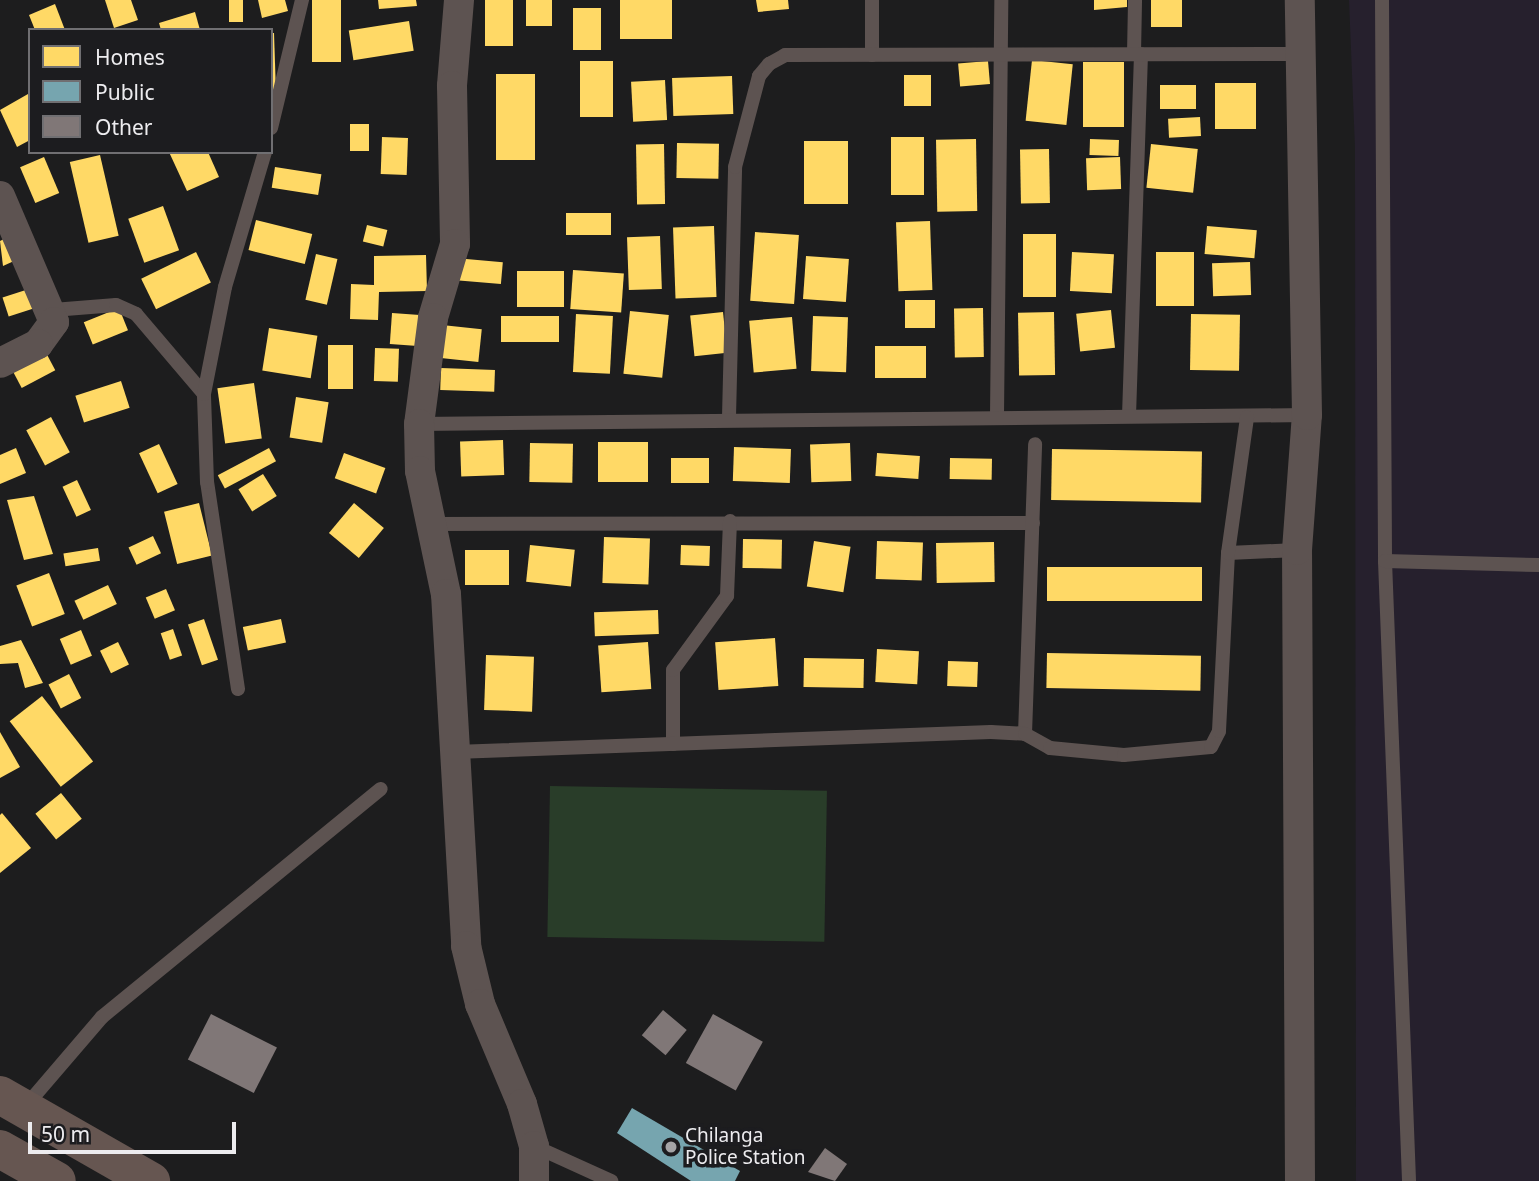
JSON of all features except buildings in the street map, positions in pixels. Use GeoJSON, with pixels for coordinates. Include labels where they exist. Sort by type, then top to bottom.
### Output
{"type":"FeatureCollection","features":[{"type":"Feature","properties":{"kind":"highway"},"geometry":{"type":"LineString","coordinates":[[12,1102],[151,1181]]}},
{"type":"Feature","properties":{"kind":"highway"},"geometry":{"type":"LineString","coordinates":[[0,1149],[57,1181]]}},
{"type":"Feature","properties":{"kind":"street"},"geometry":{"type":"LineString","coordinates":[[459,0],[452,86],[455,244],[433,318],[419,424],[420,471],[435,524],[455,752],[466,946],[480,1004],[534,1146],[534,1181]]}},
{"type":"Feature","properties":{"kind":"street"},"geometry":{"type":"LineString","coordinates":[[1300,0],[1307,415],[1297,550],[1300,1181]]}},
{"type":"Feature","properties":{"kind":"street"},"geometry":{"type":"LineString","coordinates":[[0,196],[53,310],[50,335],[0,363]]}},
{"type":"Feature","properties":{"kind":"lane"},"geometry":{"type":"LineString","coordinates":[[273,120],[302,0]]}},
{"type":"Feature","properties":{"kind":"lane"},"geometry":{"type":"LineString","coordinates":[[872,0],[872,55]]}},
{"type":"Feature","properties":{"kind":"lane"},"geometry":{"type":"LineString","coordinates":[[997,415],[1003,54],[1001,0]]}},
{"type":"Feature","properties":{"kind":"lane"},"geometry":{"type":"LineString","coordinates":[[1129,416],[1138,54],[1135,0]]}},
{"type":"Feature","properties":{"kind":"lane"},"geometry":{"type":"LineString","coordinates":[[1382,0],[1385,561],[1409,1181]]}},
{"type":"Feature","properties":{"kind":"lane"},"geometry":{"type":"LineString","coordinates":[[729,417],[735,167],[759,76],[785,55],[1300,54]]}},
{"type":"Feature","properties":{"kind":"lane"},"geometry":{"type":"LineString","coordinates":[[238,689],[202,438],[204,394],[225,287],[264,154]]}},
{"type":"Feature","properties":{"kind":"lane"},"geometry":{"type":"LineString","coordinates":[[53,310],[116,305],[136,314],[204,394]]}},
{"type":"Feature","properties":{"kind":"lane"},"geometry":{"type":"LineString","coordinates":[[419,424],[729,417],[1307,415]]}},
{"type":"Feature","properties":{"kind":"lane"},"geometry":{"type":"LineString","coordinates":[[455,752],[1025,734],[1050,748],[1124,755],[1211,747],[1219,732],[1228,553],[1247,417]]}},
{"type":"Feature","properties":{"kind":"lane"},"geometry":{"type":"LineString","coordinates":[[1025,734],[1035,444]]}},
{"type":"Feature","properties":{"kind":"lane"},"geometry":{"type":"LineString","coordinates":[[673,744],[673,670],[727,596],[730,521]]}},
{"type":"Feature","properties":{"kind":"lane"},"geometry":{"type":"LineString","coordinates":[[435,524],[730,521],[1033,523]]}},
{"type":"Feature","properties":{"kind":"lane"},"geometry":{"type":"LineString","coordinates":[[1228,553],[1297,550]]}},
{"type":"Feature","properties":{"kind":"lane"},"geometry":{"type":"LineString","coordinates":[[1385,561],[1539,565]]}},
{"type":"Feature","properties":{"kind":"lane"},"geometry":{"type":"LineString","coordinates":[[12,1102],[102,1017],[381,789]]}},
{"type":"Feature","properties":{"kind":"lane"},"geometry":{"type":"LineString","coordinates":[[534,1146],[611,1181]]}},
{"type":"Feature","properties":{"kind":"shaded area"},"geometry":{"type":"Polygon","coordinates":[[[1349,0],[1539,0],[1539,1181],[1356,1181],[1355,148],[1349,0]]]}},
{"type":"Feature","properties":{"kind":"green space"},"geometry":{"type":"Polygon","coordinates":[[[550,786],[827,791],[824,942],[547,937],[550,786]]]}},
{"type":"Feature","properties":{"kind":"place","name":"Chilanga Police Station"},"geometry":{"type":"Point","coordinates":[671,1147]}}]}
